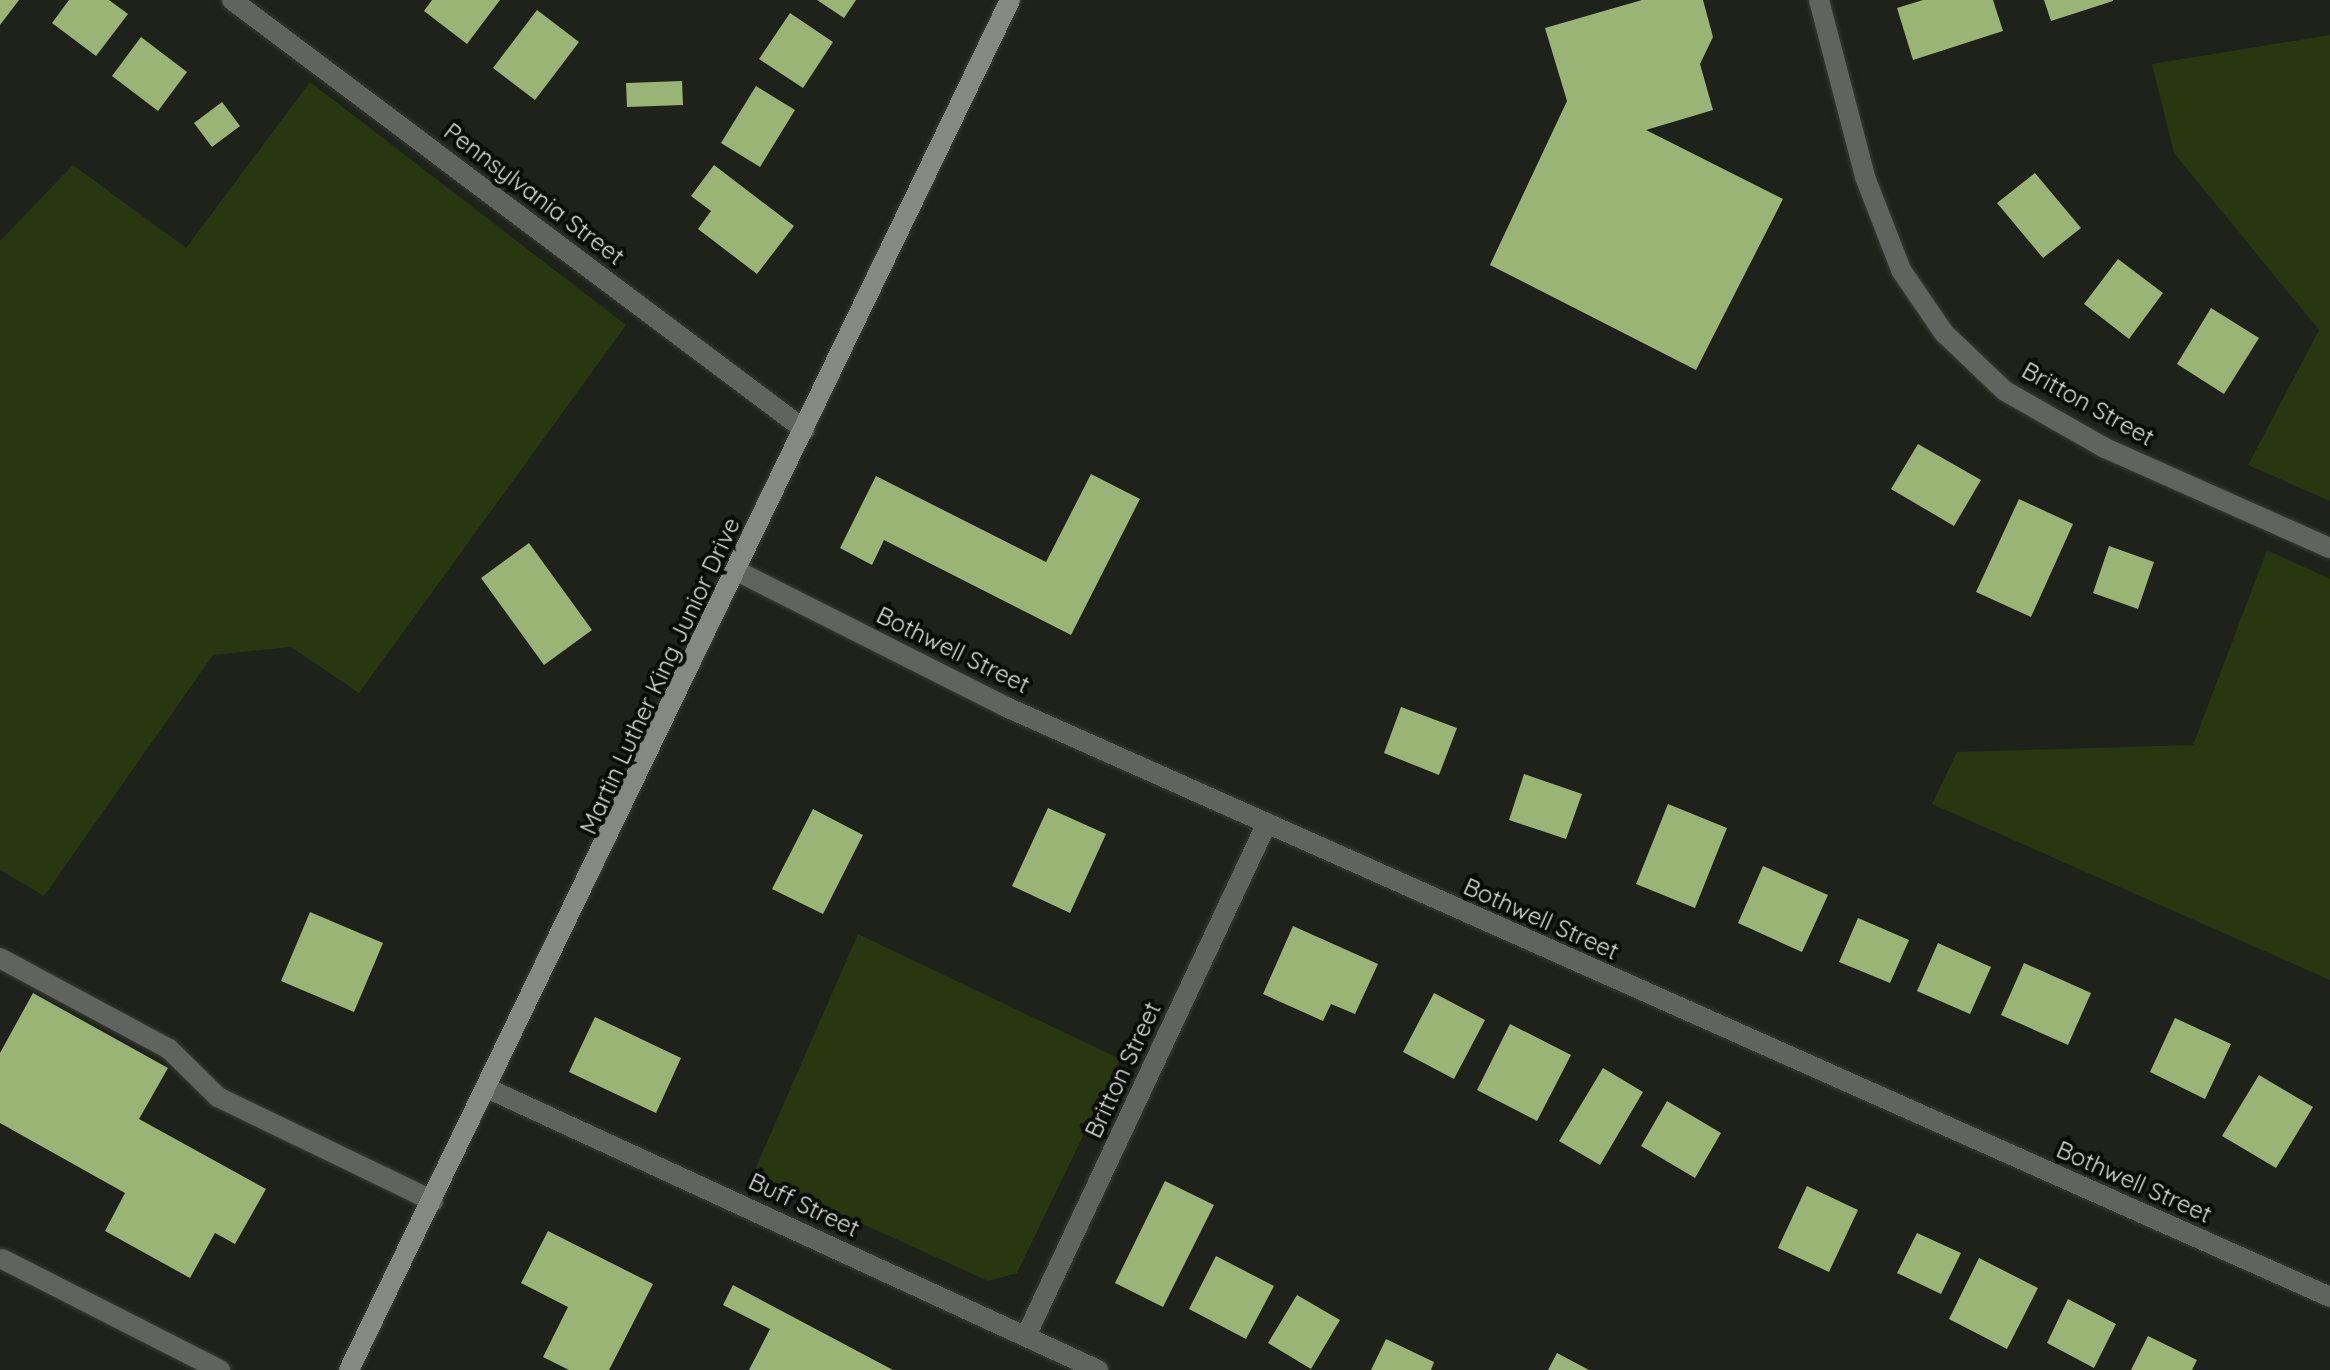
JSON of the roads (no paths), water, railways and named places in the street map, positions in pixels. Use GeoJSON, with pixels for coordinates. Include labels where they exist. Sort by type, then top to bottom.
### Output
{"type":"FeatureCollection","features":[{"type":"Feature","properties":{"kind":"main road","name":"Martin Luther King Junior Drive"},"geometry":{"type":"LineString","coordinates":[[349,1370],[739,572],[1010,0]]}},
{"type":"Feature","properties":{"kind":"street","name":"Pennsylvania Street"},"geometry":{"type":"LineString","coordinates":[[232,0],[805,430]]}},
{"type":"Feature","properties":{"kind":"street","name":"Britton Street"},"geometry":{"type":"LineString","coordinates":[[1819,0],[1865,177],[1901,270],[1944,333],[2005,391],[2105,448],[2330,548]]}},
{"type":"Feature","properties":{"kind":"street","name":"Bothwell Street"},"geometry":{"type":"LineString","coordinates":[[739,572],[1004,706],[2330,1297]]}},
{"type":"Feature","properties":{"kind":"street","name":"Britton Street"},"geometry":{"type":"LineString","coordinates":[[1026,1336],[1266,825]]}},
{"type":"Feature","properties":{"kind":"street"},"geometry":{"type":"LineString","coordinates":[[0,958],[169,1049],[218,1097],[433,1201]]}},
{"type":"Feature","properties":{"kind":"street","name":"Buff Street"},"geometry":{"type":"LineString","coordinates":[[489,1089],[1098,1370]]}},
{"type":"Feature","properties":{"kind":"street"},"geometry":{"type":"LineString","coordinates":[[2,1259],[220,1370]]}}]}
